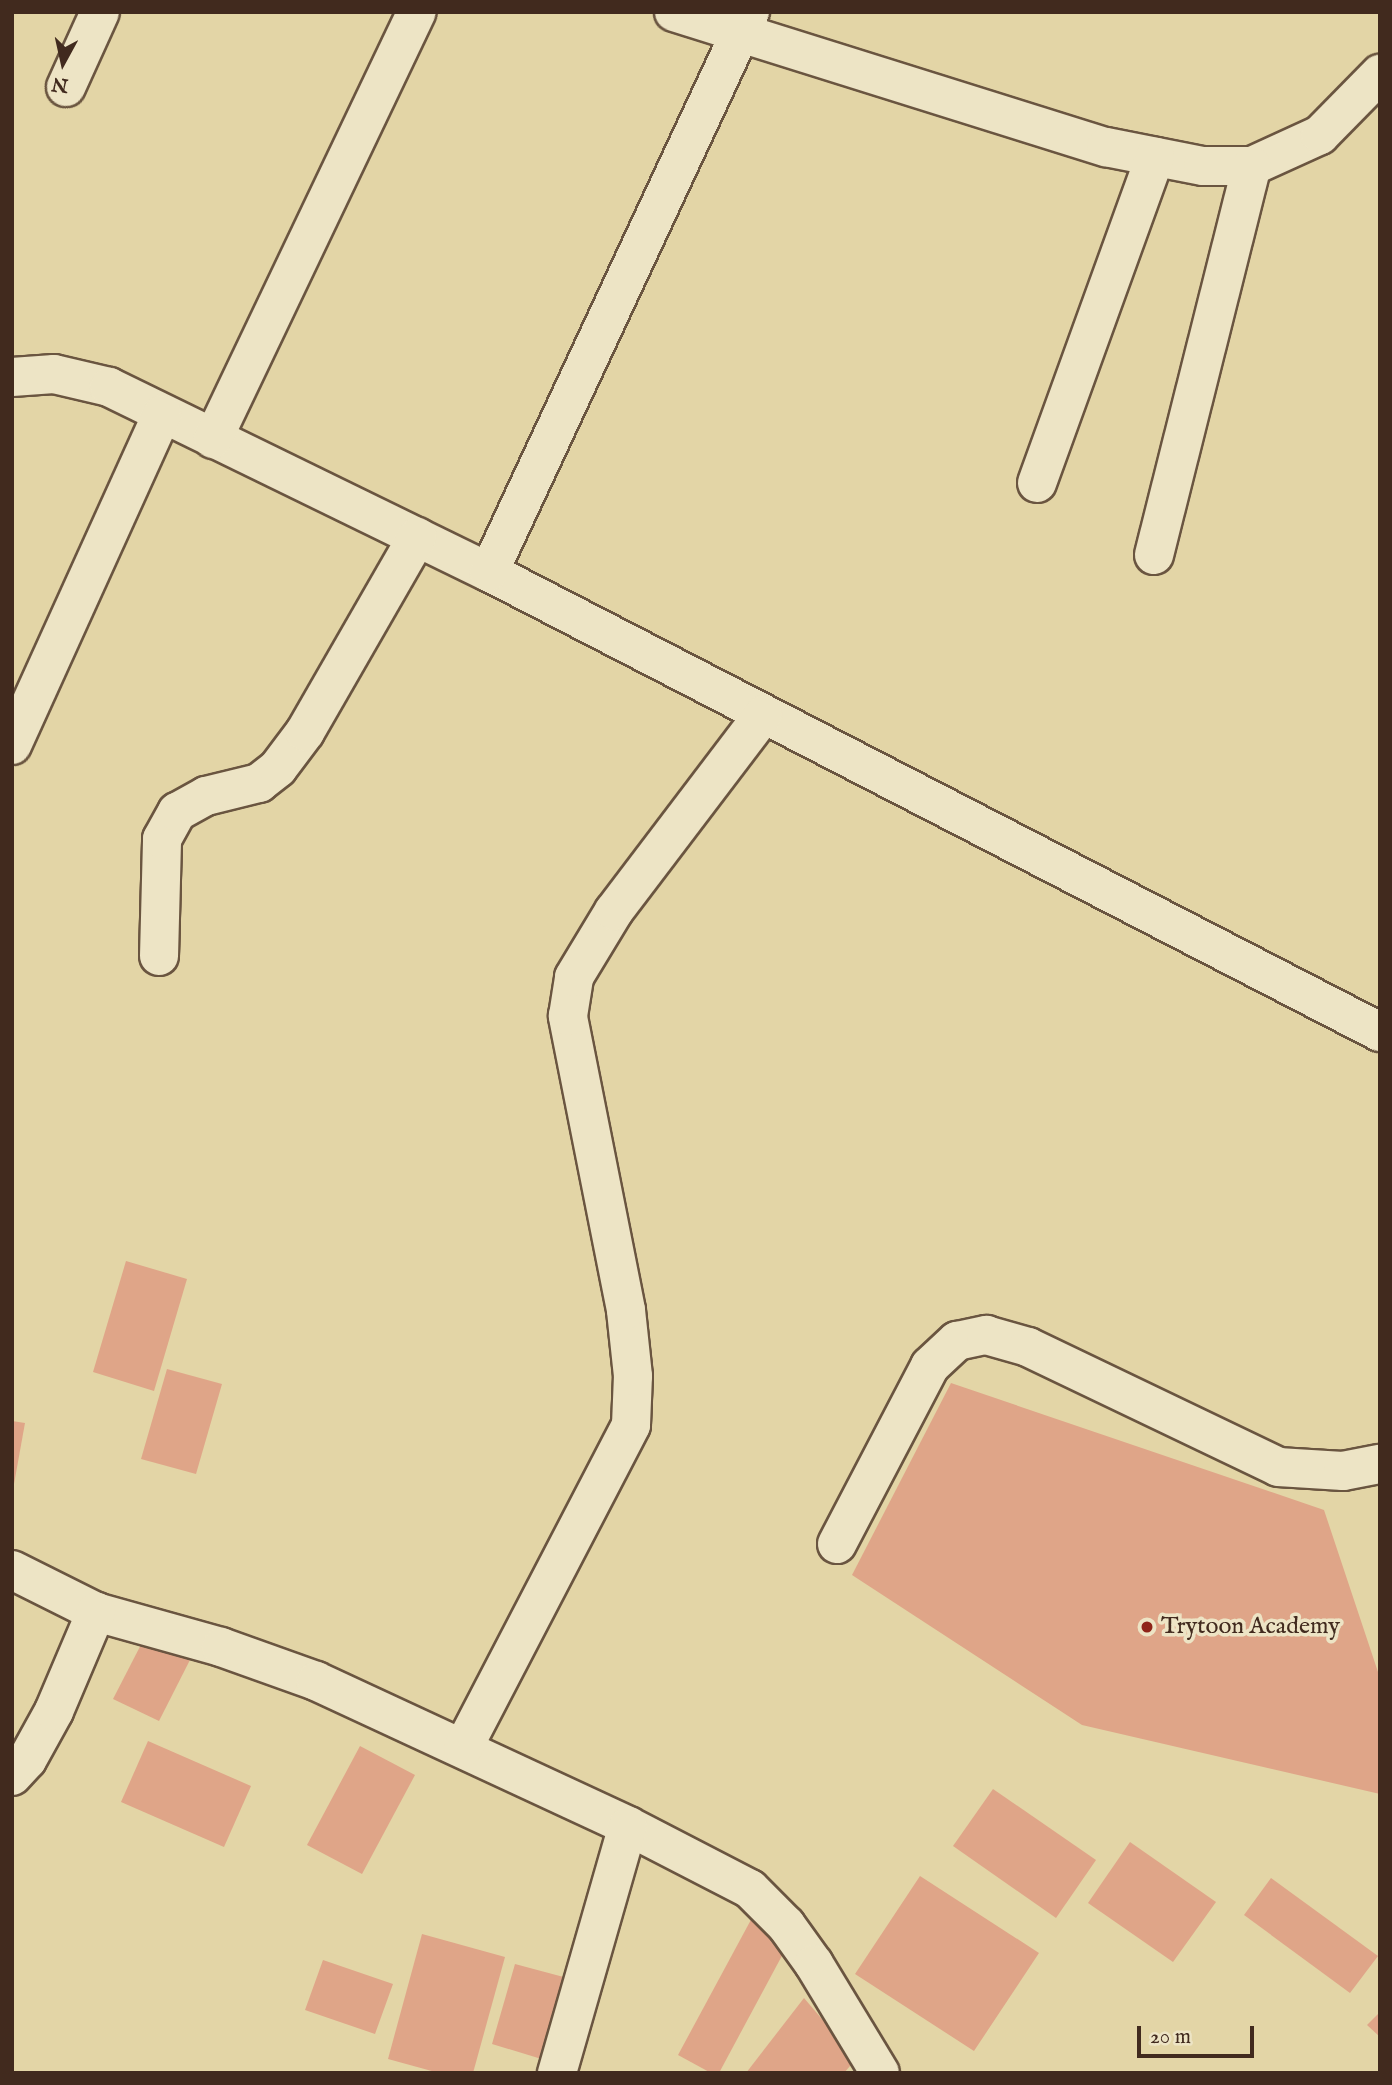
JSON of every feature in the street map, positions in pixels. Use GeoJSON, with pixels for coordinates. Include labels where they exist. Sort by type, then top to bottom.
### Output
{"type":"FeatureCollection","features":[{"type":"Feature","properties":{"kind":"street"},"geometry":{"type":"LineString","coordinates":[[66,87],[100,12]]}},
{"type":"Feature","properties":{"kind":"street"},"geometry":{"type":"LineString","coordinates":[[213,439],[417,12]]}},
{"type":"Feature","properties":{"kind":"street"},"geometry":{"type":"LineString","coordinates":[[674,12],[745,21],[1106,147],[1203,166],[1252,166],[1320,135],[1380,74]]}},
{"type":"Feature","properties":{"kind":"street"},"geometry":{"type":"LineString","coordinates":[[489,572],[745,21]]}},
{"type":"Feature","properties":{"kind":"street"},"geometry":{"type":"LineString","coordinates":[[1037,484],[1155,157]]}},
{"type":"Feature","properties":{"kind":"street"},"geometry":{"type":"LineString","coordinates":[[1154,555],[1252,166]]}},
{"type":"Feature","properties":{"kind":"street"},"geometry":{"type":"LineString","coordinates":[[12,377],[54,374],[109,387],[489,572],[1380,1032]]}},
{"type":"Feature","properties":{"kind":"street"},"geometry":{"type":"LineString","coordinates":[[12,745],[162,414]]}},
{"type":"Feature","properties":{"kind":"street"},"geometry":{"type":"LineString","coordinates":[[159,956],[162,839],[177,812],[206,796],[259,783],[278,768],[305,732],[418,537]]}},
{"type":"Feature","properties":{"kind":"street"},"geometry":{"type":"LineString","coordinates":[[463,1748],[631,1425],[633,1376],[626,1310],[569,1016],[574,977],[614,911],[764,715]]}},
{"type":"Feature","properties":{"kind":"street"},"geometry":{"type":"LineString","coordinates":[[837,1544],[930,1366],[957,1341],[986,1335],[1028,1347],[1278,1467],[1343,1471],[1380,1464]]}},
{"type":"Feature","properties":{"kind":"street"},"geometry":{"type":"LineString","coordinates":[[12,1570],[96,1612],[220,1647],[304,1677],[628,1826],[750,1889],[786,1925],[880,2073]]}},
{"type":"Feature","properties":{"kind":"street"},"geometry":{"type":"LineString","coordinates":[[12,1776],[27,1760],[54,1711],[96,1612]]}},
{"type":"Feature","properties":{"kind":"street"},"geometry":{"type":"LineString","coordinates":[[557,2073],[628,1826]]}},
{"type":"Feature","properties":{"kind":"building"},"geometry":{"type":"Polygon","coordinates":[[[126,1261],[187,1279],[154,1391],[93,1372],[126,1261]]]}},
{"type":"Feature","properties":{"kind":"building"},"geometry":{"type":"Polygon","coordinates":[[[167,1369],[222,1384],[196,1474],[141,1459],[167,1369]]]}},
{"type":"Feature","properties":{"kind":"building","name":"Trytoon Academy"},"geometry":{"type":"Polygon","coordinates":[[[951,1383],[1324,1510],[1380,1678],[1380,1794],[1082,1725],[852,1575],[951,1383]]]}},
{"type":"Feature","properties":{"kind":"building"},"geometry":{"type":"Polygon","coordinates":[[[12,1421],[25,1423],[14,1484],[12,1484],[12,1421]]]}},
{"type":"Feature","properties":{"kind":"building"},"geometry":{"type":"Polygon","coordinates":[[[148,1631],[193,1654],[159,1721],[113,1699],[148,1631]]]}},
{"type":"Feature","properties":{"kind":"building"},"geometry":{"type":"Polygon","coordinates":[[[148,1741],[251,1786],[224,1847],[121,1802],[148,1741]]]}},
{"type":"Feature","properties":{"kind":"building"},"geometry":{"type":"Polygon","coordinates":[[[360,1746],[415,1775],[362,1874],[307,1845],[360,1746]]]}},
{"type":"Feature","properties":{"kind":"building"},"geometry":{"type":"Polygon","coordinates":[[[993,1789],[1096,1860],[1056,1918],[953,1846],[993,1789]]]}},
{"type":"Feature","properties":{"kind":"building"},"geometry":{"type":"Polygon","coordinates":[[[1130,1842],[1216,1902],[1173,1962],[1088,1903],[1130,1842]]]}},
{"type":"Feature","properties":{"kind":"building"},"geometry":{"type":"Polygon","coordinates":[[[920,1876],[1039,1953],[974,2051],[855,1974],[920,1876]]]}},
{"type":"Feature","properties":{"kind":"building"},"geometry":{"type":"Polygon","coordinates":[[[1271,1878],[1378,1956],[1350,1993],[1244,1915],[1271,1878]]]}},
{"type":"Feature","properties":{"kind":"building"},"geometry":{"type":"Polygon","coordinates":[[[753,1916],[792,1937],[719,2073],[711,2073],[678,2055],[753,1916]]]}},
{"type":"Feature","properties":{"kind":"building"},"geometry":{"type":"Polygon","coordinates":[[[422,1934],[505,1957],[473,2073],[439,2073],[388,2059],[422,1934]]]}},
{"type":"Feature","properties":{"kind":"building"},"geometry":{"type":"Polygon","coordinates":[[[323,1960],[393,1984],[375,2034],[305,2010],[323,1960]]]}},
{"type":"Feature","properties":{"kind":"building"},"geometry":{"type":"Polygon","coordinates":[[[515,1964],[571,1979],[548,2061],[492,2044],[515,1964]]]}},
{"type":"Feature","properties":{"kind":"building"},"geometry":{"type":"Polygon","coordinates":[[[804,1998],[856,2059],[844,2073],[746,2073],[804,1998]]]}},
{"type":"Feature","properties":{"kind":"building"},"geometry":{"type":"Polygon","coordinates":[[[1380,2012],[1380,2037],[1367,2025],[1380,2012]]]}},
{"type":"Feature","properties":{"kind":"place","name":"Trytoon Academy"},"geometry":{"type":"Point","coordinates":[1147,1627]}}]}
